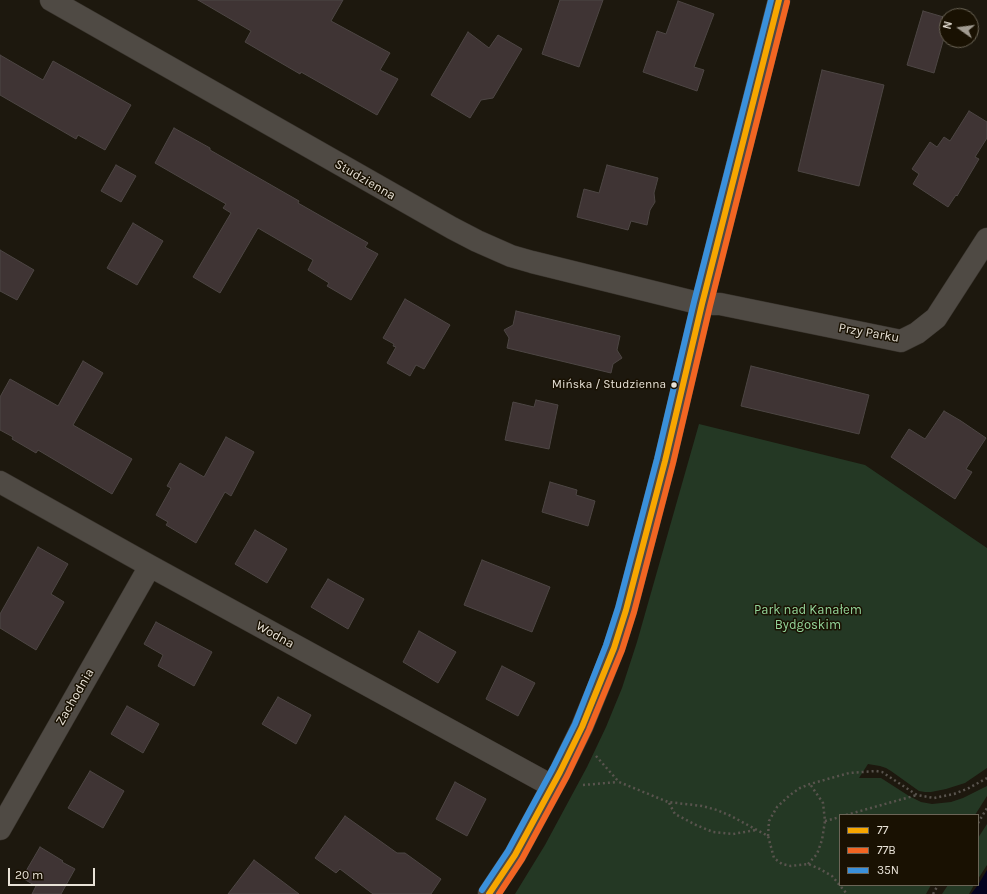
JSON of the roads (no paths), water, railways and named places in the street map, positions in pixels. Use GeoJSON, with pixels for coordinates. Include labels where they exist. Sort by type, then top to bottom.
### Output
{"type":"FeatureCollection","features":[{"type":"Feature","properties":{"kind":"street","name":"Studzienna"},"geometry":{"type":"LineString","coordinates":[[51,0],[417,209],[477,241],[511,256],[532,262],[702,304]]}},
{"type":"Feature","properties":{"kind":"street"},"geometry":{"type":"LineString","coordinates":[[489,894],[515,855],[560,772],[582,727],[614,648],[626,610],[665,461],[702,304],[779,0]]}},
{"type":"Feature","properties":{"kind":"street","name":"Przy Parku"},"geometry":{"type":"LineString","coordinates":[[702,304],[720,304],[901,342],[917,333],[936,318],[987,239]]}},
{"type":"Feature","properties":{"kind":"street","name":"Wodna"},"geometry":{"type":"LineString","coordinates":[[0,482],[150,566],[552,786]]}},
{"type":"Feature","properties":{"kind":"street","name":"Zachodnia"},"geometry":{"type":"LineString","coordinates":[[0,829],[150,566]]}},
{"type":"Feature","properties":{"kind":"water"},"geometry":{"type":"Polygon","coordinates":[[[987,870],[987,894],[971,894],[977,886],[979,886],[987,870]]]}},
{"type":"Feature","properties":{"kind":"place","name":"Mińska / Studzienna"},"geometry":{"type":"Point","coordinates":[674,385]}},
{"type":"Feature","properties":{"kind":"park label","name":"Park nad Kanałem Bydgoskim"},"geometry":{"type":"Point","coordinates":[808,618]}}]}
